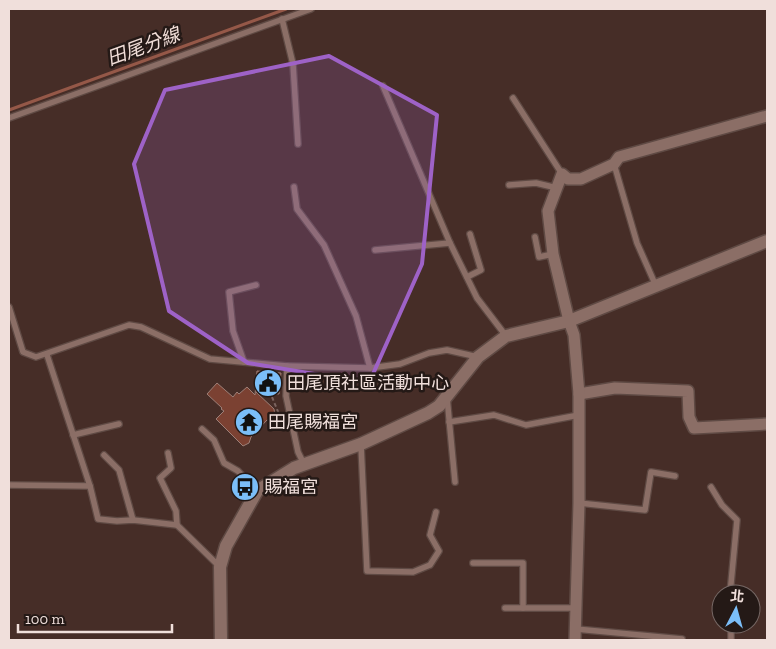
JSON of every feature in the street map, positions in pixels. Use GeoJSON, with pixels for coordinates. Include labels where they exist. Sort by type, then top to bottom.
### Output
{"type":"FeatureCollection","features":[{"type":"Feature","properties":{"kind":"street"},"geometry":{"type":"LineString","coordinates":[[576,634],[579,502],[578,394],[574,335],[553,254],[548,211],[562,174],[568,179],[581,179],[614,164],[619,157],[767,116]]}},
{"type":"Feature","properties":{"kind":"street"},"geometry":{"type":"LineString","coordinates":[[221,640],[220,567],[226,546],[257,492],[296,464],[360,444],[428,413],[439,406],[478,357],[506,336],[569,321],[767,241]]}},
{"type":"Feature","properties":{"kind":"street"},"geometry":{"type":"LineString","coordinates":[[578,394],[615,388],[688,392],[689,417],[694,428],[767,424]]}},
{"type":"Feature","properties":{"kind":"lane"},"geometry":{"type":"LineString","coordinates":[[9,118],[311,9]]}},
{"type":"Feature","properties":{"kind":"lane"},"geometry":{"type":"LineString","coordinates":[[282,19],[293,64],[298,144]]}},
{"type":"Feature","properties":{"kind":"lane"},"geometry":{"type":"LineString","coordinates":[[384,86],[450,243],[477,298],[506,336]]}},
{"type":"Feature","properties":{"kind":"lane"},"geometry":{"type":"LineString","coordinates":[[513,98],[562,174]]}},
{"type":"Feature","properties":{"kind":"lane"},"geometry":{"type":"LineString","coordinates":[[614,164],[637,244],[656,286]]}},
{"type":"Feature","properties":{"kind":"lane"},"geometry":{"type":"LineString","coordinates":[[509,185],[536,183],[557,188]]}},
{"type":"Feature","properties":{"kind":"lane"},"geometry":{"type":"LineString","coordinates":[[294,187],[297,209],[324,244],[356,316],[370,368]]}},
{"type":"Feature","properties":{"kind":"lane"},"geometry":{"type":"LineString","coordinates":[[467,277],[481,270],[470,234]]}},
{"type":"Feature","properties":{"kind":"lane"},"geometry":{"type":"LineString","coordinates":[[535,237],[539,257],[553,254]]}},
{"type":"Feature","properties":{"kind":"lane"},"geometry":{"type":"LineString","coordinates":[[376,250],[450,243]]}},
{"type":"Feature","properties":{"kind":"lane"},"geometry":{"type":"LineString","coordinates":[[244,362],[232,331],[229,292],[256,285]]}},
{"type":"Feature","properties":{"kind":"lane"},"geometry":{"type":"LineString","coordinates":[[9,307],[23,352],[36,357],[47,355],[129,325],[141,327],[210,359],[287,366],[370,368],[400,364],[429,353],[447,350],[478,357]]}},
{"type":"Feature","properties":{"kind":"lane"},"geometry":{"type":"LineString","coordinates":[[47,355],[90,486],[98,519],[133,520],[177,525],[220,567]]}},
{"type":"Feature","properties":{"kind":"lane"},"geometry":{"type":"LineString","coordinates":[[287,366],[286,396],[298,452],[296,464]]}},
{"type":"Feature","properties":{"kind":"lane"},"geometry":{"type":"LineString","coordinates":[[447,397],[455,482]]}},
{"type":"Feature","properties":{"kind":"lane"},"geometry":{"type":"LineString","coordinates":[[449,422],[494,415],[526,425],[578,415]]}},
{"type":"Feature","properties":{"kind":"lane"},"geometry":{"type":"LineString","coordinates":[[73,436],[119,424]]}},
{"type":"Feature","properties":{"kind":"lane"},"geometry":{"type":"LineString","coordinates":[[202,430],[214,440],[224,463],[238,471],[257,492]]}},
{"type":"Feature","properties":{"kind":"lane"},"geometry":{"type":"LineString","coordinates":[[360,444],[367,571],[412,572],[430,565],[439,551],[430,535],[436,512]]}},
{"type":"Feature","properties":{"kind":"lane"},"geometry":{"type":"LineString","coordinates":[[168,453],[171,468],[160,478],[176,511],[177,525]]}},
{"type":"Feature","properties":{"kind":"lane"},"geometry":{"type":"LineString","coordinates":[[104,455],[119,470],[133,520]]}},
{"type":"Feature","properties":{"kind":"lane"},"geometry":{"type":"LineString","coordinates":[[579,502],[645,510],[651,472],[675,476]]}},
{"type":"Feature","properties":{"kind":"lane"},"geometry":{"type":"LineString","coordinates":[[9,485],[90,486]]}},
{"type":"Feature","properties":{"kind":"lane"},"geometry":{"type":"LineString","coordinates":[[711,487],[722,506],[736,520],[731,584]]}},
{"type":"Feature","properties":{"kind":"lane"},"geometry":{"type":"LineString","coordinates":[[473,563],[523,563],[523,608]]}},
{"type":"Feature","properties":{"kind":"lane"},"geometry":{"type":"LineString","coordinates":[[505,608],[576,608]]}},
{"type":"Feature","properties":{"kind":"lane"},"geometry":{"type":"LineString","coordinates":[[576,634],[682,639]]}},
{"type":"Feature","properties":{"kind":"path"},"geometry":{"type":"LineString","coordinates":[[272,397],[279,414],[273,420]]}},
{"type":"Feature","properties":{"kind":"highlighted area"},"geometry":{"type":"Polygon","coordinates":[[[329,56],[437,115],[422,264],[369,383],[248,363],[169,311],[134,164],[165,90],[329,56]]]}},
{"type":"Feature","properties":{"kind":"building"},"geometry":{"type":"Polygon","coordinates":[[[257,371],[281,373],[279,394],[256,392],[274,409],[275,416],[267,420],[251,437],[249,443],[243,446],[216,419],[224,411],[207,394],[217,383],[233,397],[237,392],[239,394],[247,387],[255,395],[257,371]]]}},
{"type":"Feature","properties":{"kind":"waterway","name":"田尾分線"},"geometry":{"type":"LineString","coordinates":[[9,110],[286,9]]}},
{"type":"Feature","properties":{"kind":"place","name":"田尾頂社區活動中心"},"geometry":{"type":"Point","coordinates":[268,383]}},
{"type":"Feature","properties":{"kind":"place","name":"田尾賜福宮"},"geometry":{"type":"Point","coordinates":[249,422]}},
{"type":"Feature","properties":{"kind":"place","name":"賜福宮"},"geometry":{"type":"Point","coordinates":[245,487]}}]}
